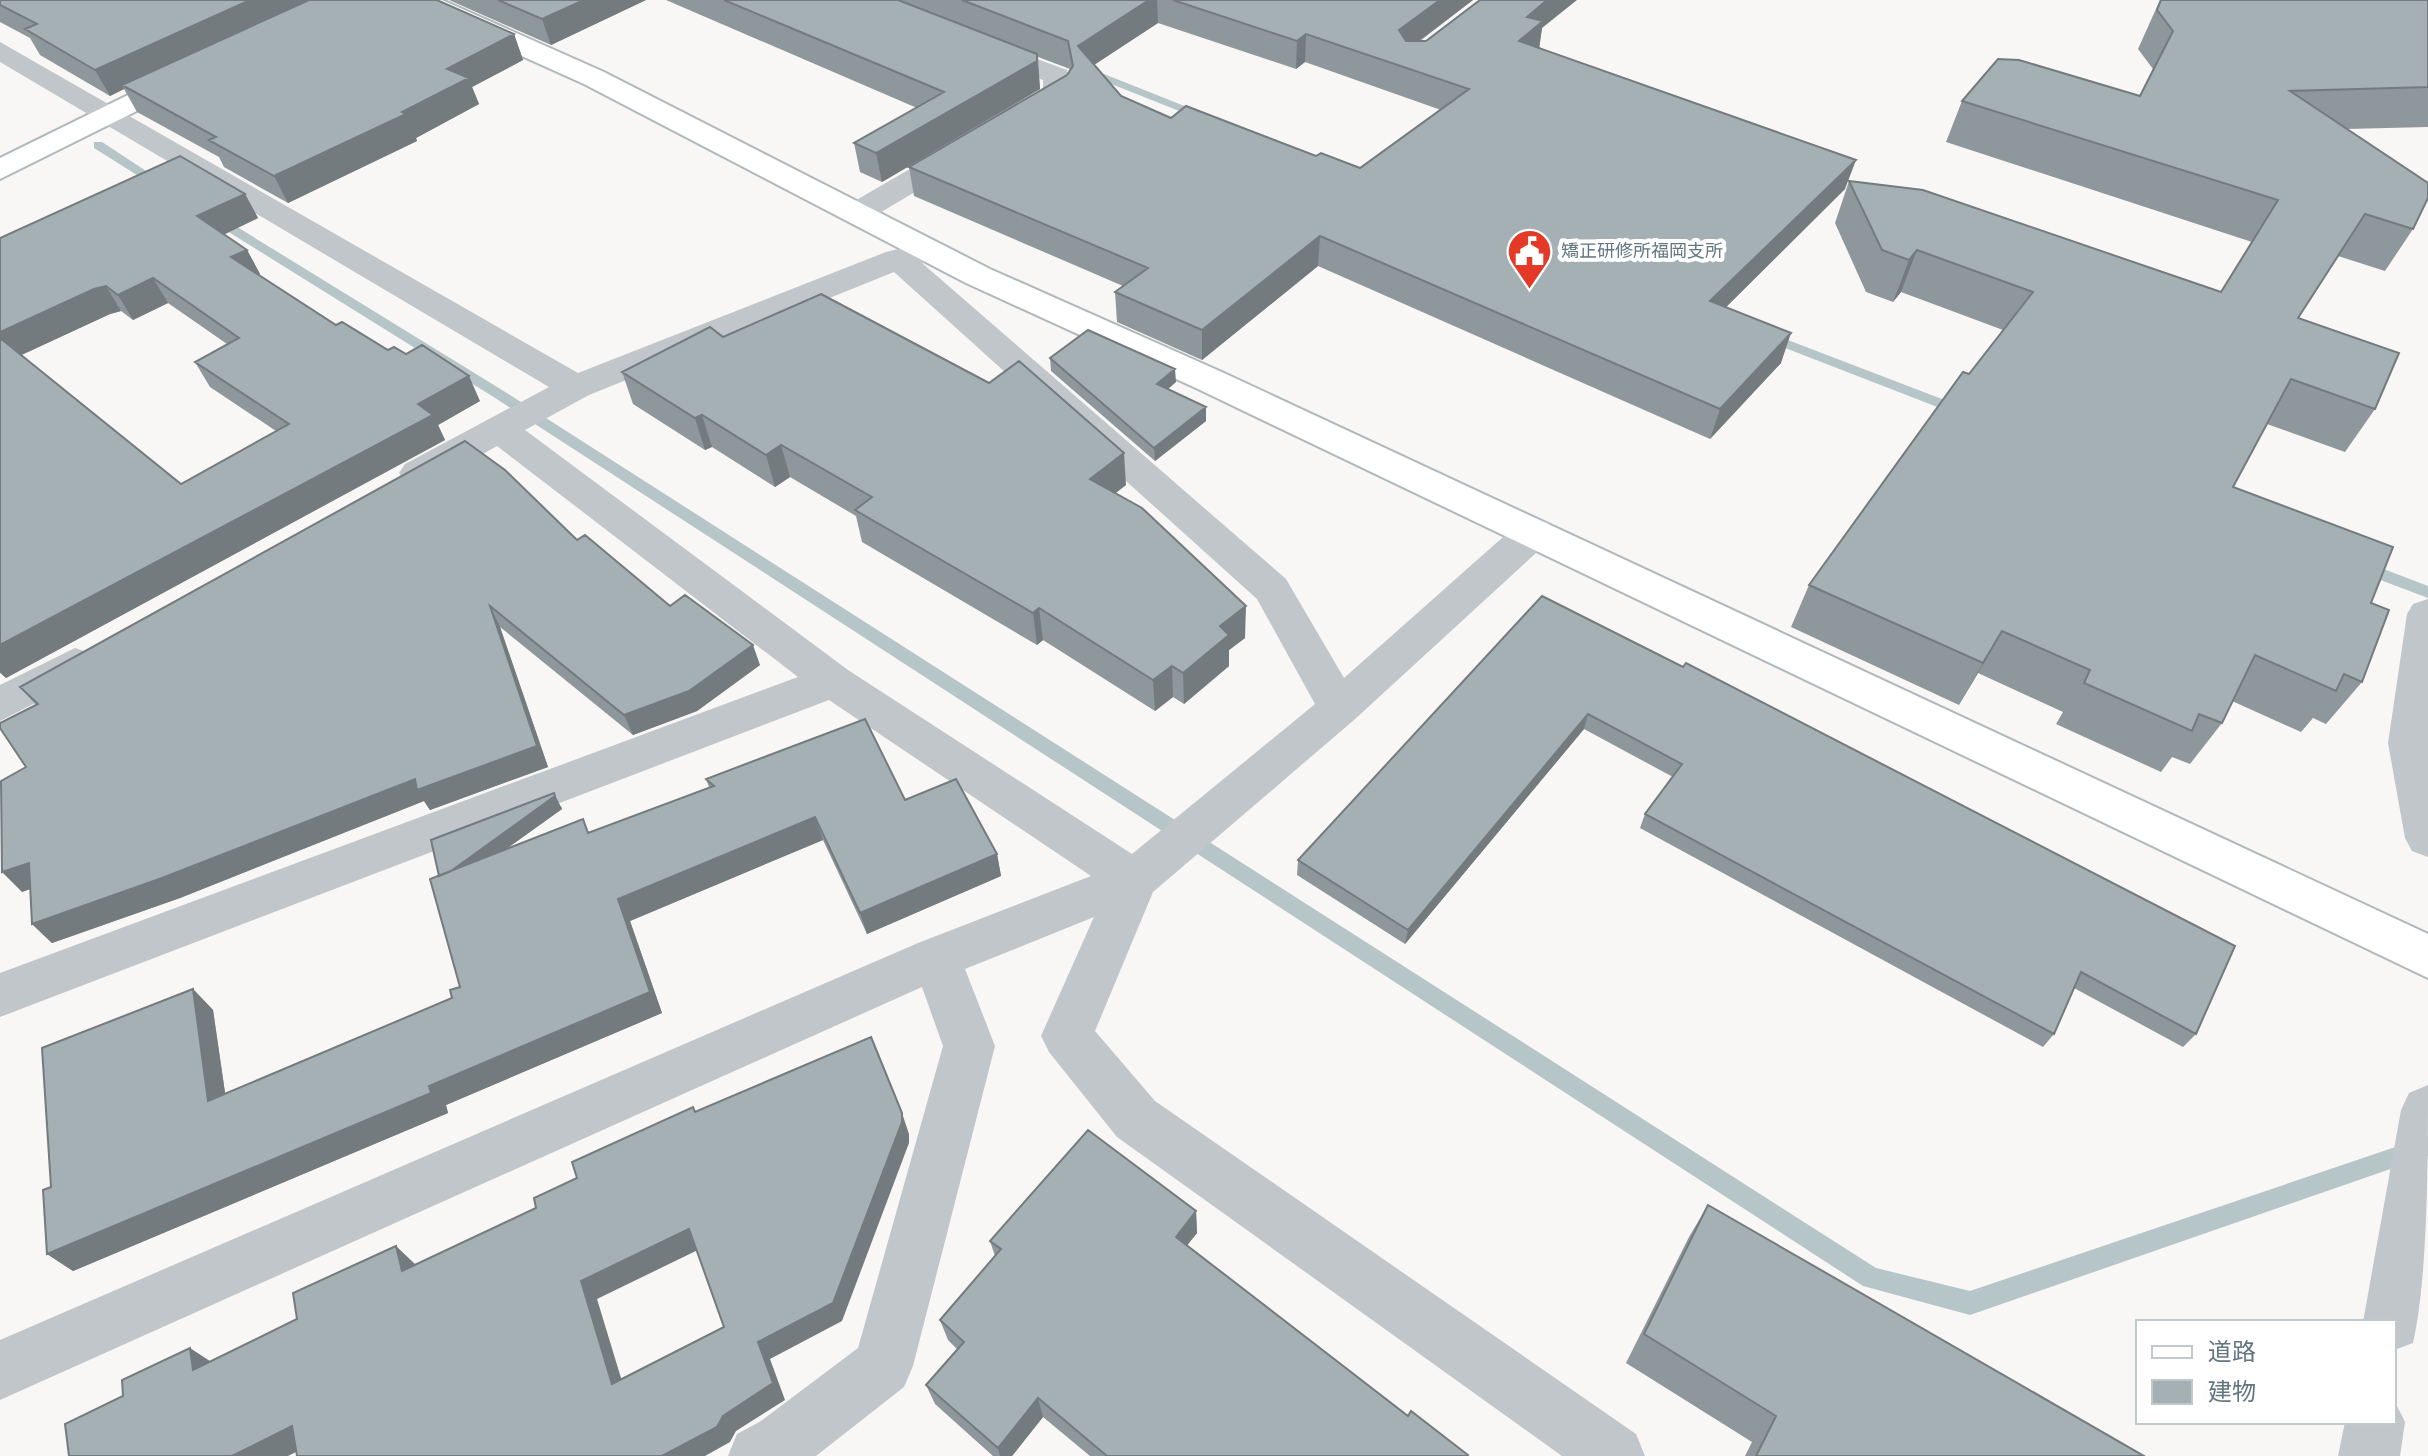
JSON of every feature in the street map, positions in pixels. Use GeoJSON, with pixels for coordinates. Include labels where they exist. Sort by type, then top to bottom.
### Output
{"type":"FeatureCollection","features":[{"type":"Feature","properties":{"kind":"street"},"geometry":{"type":"LineString","coordinates":[[420,0],[594,78],[857,213],[914,255],[1272,589],[1339,708]]}},
{"type":"Feature","properties":{"kind":"street"},"geometry":{"type":"LineString","coordinates":[[857,213],[1058,95],[1057,76],[959,37]]}},
{"type":"Feature","properties":{"kind":"street"},"geometry":{"type":"LineString","coordinates":[[0,50],[576,387]]}},
{"type":"Feature","properties":{"kind":"street"},"geometry":{"type":"LineString","coordinates":[[0,170],[65,141],[106,112],[205,66]]}},
{"type":"Feature","properties":{"kind":"street"},"geometry":{"type":"LineString","coordinates":[[388,490],[576,387],[914,255],[1534,532],[2428,957]]}},
{"type":"Feature","properties":{"kind":"street"},"geometry":{"type":"LineString","coordinates":[[499,429],[833,681],[1134,880]]}},
{"type":"Feature","properties":{"kind":"street"},"geometry":{"type":"LineString","coordinates":[[0,1370],[936,958],[1134,880],[1339,708],[1534,532]]}},
{"type":"Feature","properties":{"kind":"street"},"geometry":{"type":"LineString","coordinates":[[2428,614],[2410,743],[2428,838]]}},
{"type":"Feature","properties":{"kind":"street"},"geometry":{"type":"LineString","coordinates":[[0,705],[111,644]]}},
{"type":"Feature","properties":{"kind":"street"},"geometry":{"type":"LineString","coordinates":[[0,995],[833,681]]}},
{"type":"Feature","properties":{"kind":"street"},"geometry":{"type":"LineString","coordinates":[[1134,880],[1067,1036],[1136,1119],[1614,1456]]}},
{"type":"Feature","properties":{"kind":"street"},"geometry":{"type":"LineString","coordinates":[[759,1456],[783,1443],[883,1366],[969,1046],[936,958]]}},
{"type":"Feature","properties":{"kind":"street"},"geometry":{"type":"LineString","coordinates":[[2392,1320],[2428,1110]]}},
{"type":"Feature","properties":{"kind":"street"},"geometry":{"type":"LineString","coordinates":[[2369,1456],[2375,1424]]}},
{"type":"Feature","properties":{"kind":"building"},"geometry":{"type":"Polygon","coordinates":[[[0,0],[250,0],[95,70],[25,29],[37,24],[0,5],[0,0]]]}},
{"type":"Feature","properties":{"kind":"building"},"geometry":{"type":"Polygon","coordinates":[[[309,0],[437,0],[514,34],[447,69],[469,78],[402,112],[406,114],[274,176],[209,140],[216,137],[122,85],[309,0]]]}},
{"type":"Feature","properties":{"kind":"building"},"geometry":{"type":"Polygon","coordinates":[[[498,0],[584,0],[542,19],[498,0]]]}},
{"type":"Feature","properties":{"kind":"building"},"geometry":{"type":"Polygon","coordinates":[[[724,0],[898,0],[1037,54],[1037,61],[876,153],[854,143],[944,92],[724,0]]]}},
{"type":"Feature","properties":{"kind":"building"},"geometry":{"type":"Polygon","coordinates":[[[962,0],[1149,0],[1078,46],[1121,96],[1171,118],[1186,106],[1316,156],[1321,153],[1360,168],[1469,89],[1306,34],[1297,41],[1173,0],[1440,0],[1399,30],[1406,41],[1426,41],[1480,0],[1547,0],[1527,17],[1543,21],[1519,41],[1856,160],[1710,301],[1791,333],[1720,409],[1320,236],[1202,330],[1115,292],[1148,268],[909,167],[1067,75],[1073,66],[1068,41],[962,0]]]}},
{"type":"Feature","properties":{"kind":"building"},"geometry":{"type":"Polygon","coordinates":[[[2161,0],[2428,0],[2428,87],[2290,91],[2428,183],[2428,198],[2413,229],[2365,214],[2298,318],[2399,353],[2375,409],[2291,379],[2233,487],[2393,547],[2371,603],[2389,610],[2362,682],[2344,674],[2336,691],[2255,655],[2222,723],[2199,714],[2192,731],[2084,683],[2090,670],[2002,631],[1983,663],[1809,585],[1963,372],[1969,374],[2033,292],[1917,250],[1909,260],[1882,250],[1849,181],[1923,190],[2221,292],[2278,200],[1962,101],[1998,59],[2019,60],[2140,96],[2173,31],[2157,10],[2161,0]]]}},
{"type":"Feature","properties":{"kind":"building"},"geometry":{"type":"Polygon","coordinates":[[[180,156],[245,194],[197,216],[247,250],[231,257],[336,325],[342,322],[388,350],[394,347],[406,354],[422,345],[469,376],[418,404],[433,415],[0,645],[0,338],[181,484],[289,424],[195,362],[239,338],[153,278],[118,295],[106,286],[94,289],[0,332],[0,238],[180,156]]]}},
{"type":"Feature","properties":{"kind":"building"},"geometry":{"type":"Polygon","coordinates":[[[821,294],[989,383],[1019,361],[1124,453],[1090,479],[1142,508],[1246,606],[1220,626],[1229,635],[1183,673],[1172,666],[1153,680],[1039,608],[1033,613],[855,510],[872,497],[781,445],[766,455],[702,415],[695,418],[622,372],[710,327],[723,337],[821,294]]]}},
{"type":"Feature","properties":{"kind":"building"},"geometry":{"type":"Polygon","coordinates":[[[1088,330],[1175,369],[1157,384],[1206,407],[1154,448],[1050,358],[1088,330]]]}},
{"type":"Feature","properties":{"kind":"building"},"geometry":{"type":"Polygon","coordinates":[[[465,441],[505,470],[577,540],[585,535],[670,606],[685,595],[753,645],[689,691],[624,715],[490,606],[537,746],[417,790],[415,779],[162,878],[32,924],[29,863],[2,872],[1,781],[26,767],[0,728],[0,723],[38,704],[20,687],[465,441]]]}},
{"type":"Feature","properties":{"kind":"building"},"geometry":{"type":"Polygon","coordinates":[[[1542,596],[1683,667],[1686,663],[2235,946],[2196,1034],[2081,972],[2054,1034],[1645,814],[1682,764],[1588,714],[1408,930],[1298,860],[1542,596]]]}},
{"type":"Feature","properties":{"kind":"building"},"geometry":{"type":"Polygon","coordinates":[[[865,719],[905,800],[956,779],[997,854],[860,913],[815,817],[618,899],[650,992],[429,1086],[431,1093],[47,1254],[43,1190],[51,1187],[42,1048],[193,989],[208,1101],[452,998],[450,990],[460,987],[430,879],[583,819],[588,833],[714,786],[706,779],[865,719]]]}},
{"type":"Feature","properties":{"kind":"building"},"geometry":{"type":"Polygon","coordinates":[[[554,793],[555,796],[451,871],[439,876],[431,840],[554,793]]]}},
{"type":"Feature","properties":{"kind":"building"},"geometry":{"type":"Polygon","coordinates":[[[871,1037],[902,1113],[902,1122],[833,1303],[758,1342],[773,1383],[723,1416],[717,1427],[662,1456],[297,1456],[292,1426],[232,1456],[69,1456],[65,1424],[123,1396],[122,1380],[190,1348],[193,1370],[297,1319],[293,1293],[396,1246],[402,1271],[536,1208],[534,1198],[577,1178],[572,1162],[693,1107],[695,1112],[871,1037]],[[689,1229],[581,1281],[612,1384],[724,1327],[689,1229]]]}},
{"type":"Feature","properties":{"kind":"building"},"geometry":{"type":"Polygon","coordinates":[[[1088,1130],[1196,1211],[1176,1237],[1408,1416],[1411,1411],[1468,1455],[1107,1456],[1038,1398],[998,1448],[926,1385],[964,1342],[940,1320],[1001,1249],[990,1241],[1088,1130]]]}},
{"type":"Feature","properties":{"kind":"building"},"geometry":{"type":"Polygon","coordinates":[[[1708,1205],[2144,1456],[1756,1456],[1776,1416],[1644,1334],[1708,1205]]]}},
{"type":"Feature","properties":{"kind":"waterway"},"geometry":{"type":"LineString","coordinates":[[1085,70],[1206,117]]}},
{"type":"Feature","properties":{"kind":"waterway"},"geometry":{"type":"LineString","coordinates":[[98,145],[163,186]]}},
{"type":"Feature","properties":{"kind":"waterway"},"geometry":{"type":"LineString","coordinates":[[216,218],[497,393],[1871,1278],[1970,1303],[2428,1146]]}},
{"type":"Feature","properties":{"kind":"waterway"},"geometry":{"type":"LineString","coordinates":[[1767,336],[1963,412]]}},
{"type":"Feature","properties":{"kind":"waterway"},"geometry":{"type":"LineString","coordinates":[[2360,566],[2428,592]]}},
{"type":"Feature","properties":{"kind":"place","name":"矯正研修所福岡支所"},"geometry":{"type":"Point","coordinates":[1530,290]}}]}
